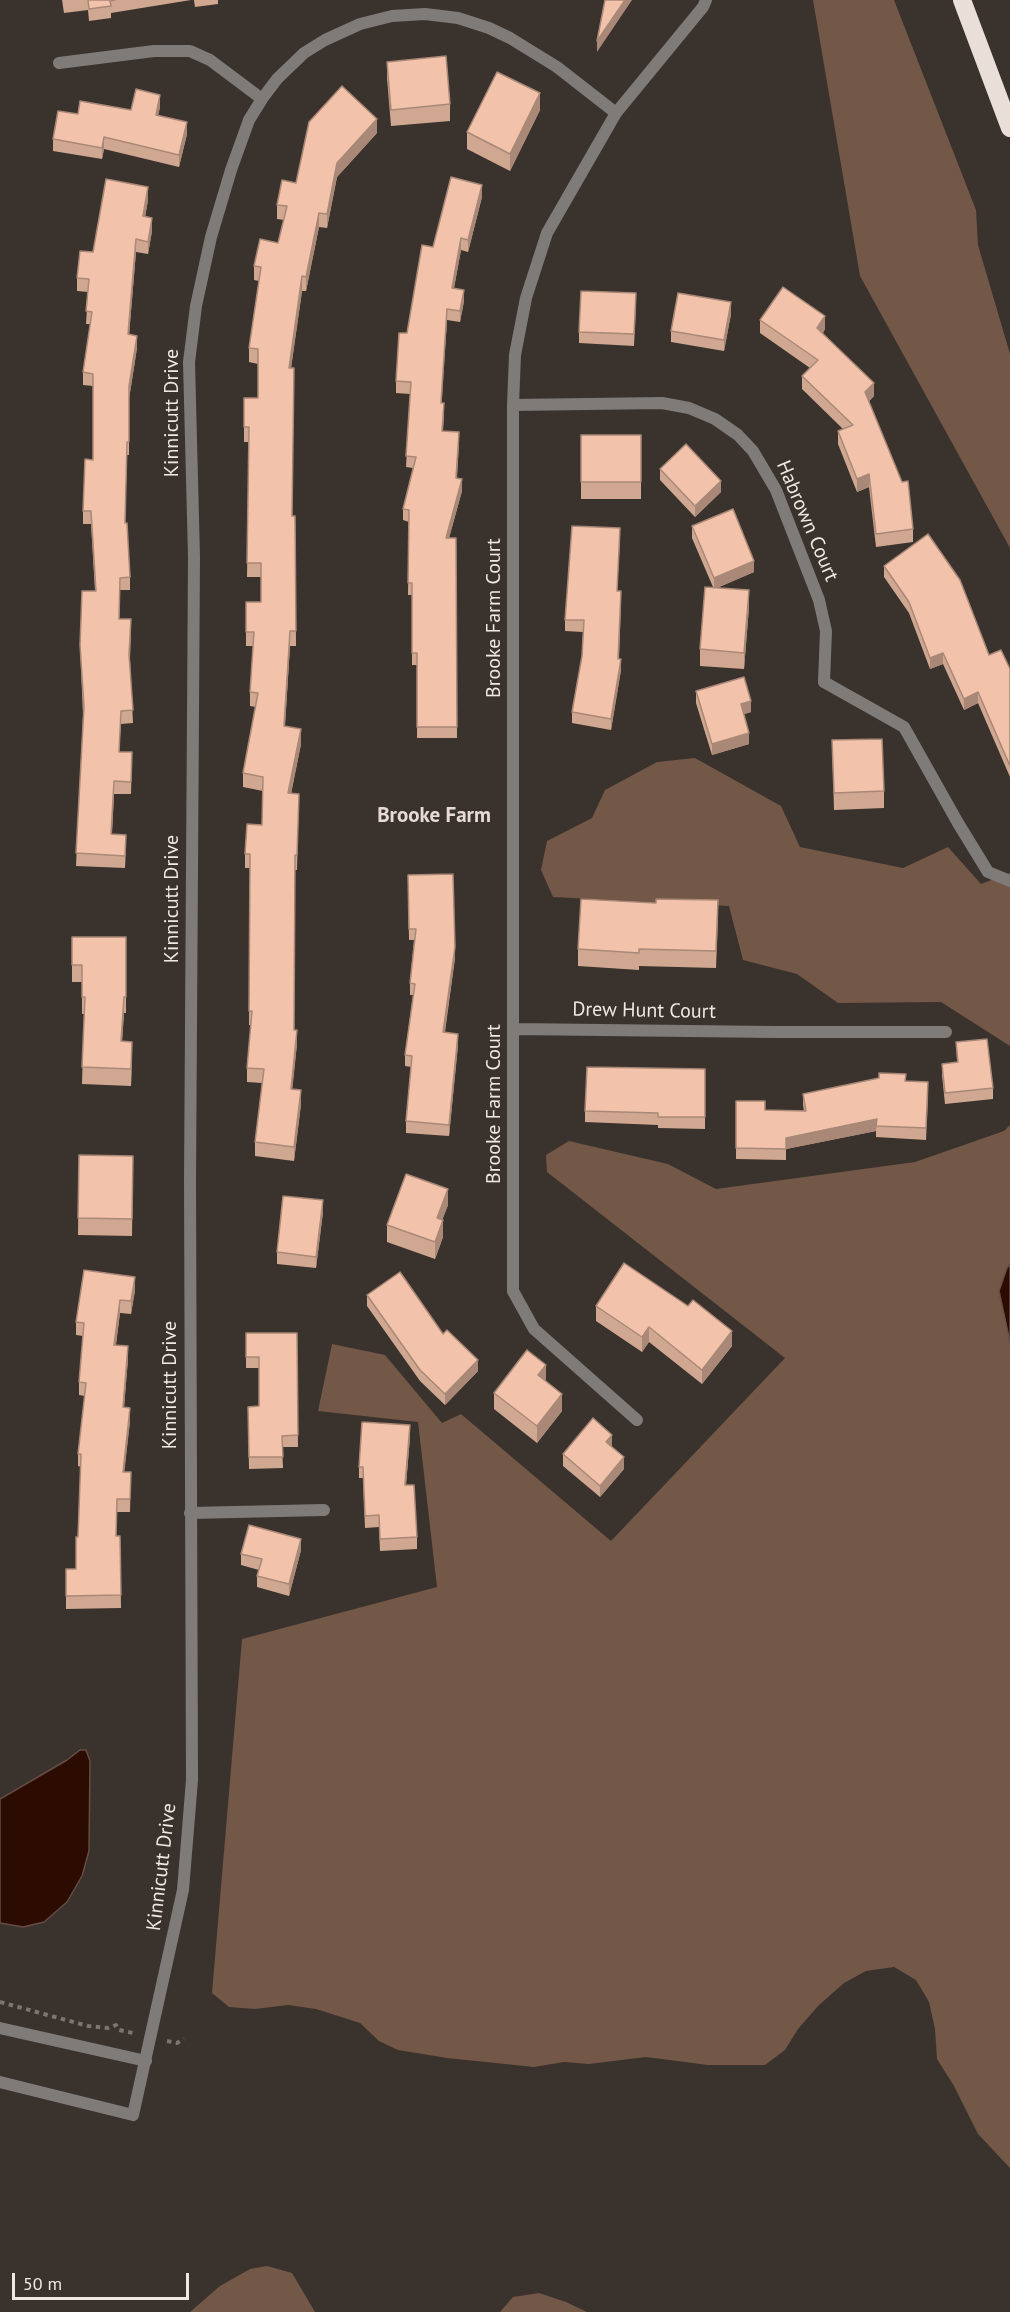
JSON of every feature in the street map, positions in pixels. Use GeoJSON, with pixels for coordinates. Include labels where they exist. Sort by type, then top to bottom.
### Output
{"type":"FeatureCollection","features":[{"type":"Feature","properties":{"kind":"highway"},"geometry":{"type":"LineString","coordinates":[[962,0],[1010,128]]}},
{"type":"Feature","properties":{"kind":"street","name":"Brooke Farm Court"},"geometry":{"type":"LineString","coordinates":[[637,1420],[534,1329],[513,1291],[513,405],[517,344],[526,297],[547,232],[616,113],[703,7],[706,0]]}},
{"type":"Feature","properties":{"kind":"street","name":"Kinnicutt Drive"},"geometry":{"type":"LineString","coordinates":[[0,2082],[133,2115],[183,1890],[188,1849],[192,1780],[190,1513],[194,557],[189,362],[196,306],[211,237],[232,165],[249,120],[277,79],[304,54],[325,40],[360,24],[392,16],[425,14],[458,18],[489,27],[557,68],[616,113]]}},
{"type":"Feature","properties":{"kind":"street"},"geometry":{"type":"LineString","coordinates":[[59,63],[154,51],[190,51],[210,60],[262,99]]}},
{"type":"Feature","properties":{"kind":"street","name":"Habrown Court"},"geometry":{"type":"LineString","coordinates":[[513,405],[662,403],[689,408],[715,419],[738,435],[753,451],[776,490],[819,600],[826,632],[824,682],[904,727],[988,872],[1010,881]]}},
{"type":"Feature","properties":{"kind":"street","name":"Drew Hunt Court"},"geometry":{"type":"LineString","coordinates":[[514,1029],[946,1032]]}},
{"type":"Feature","properties":{"kind":"street"},"geometry":{"type":"LineString","coordinates":[[190,1513],[324,1510]]}},
{"type":"Feature","properties":{"kind":"street"},"geometry":{"type":"LineString","coordinates":[[0,2028],[146,2061]]}},
{"type":"Feature","properties":{"kind":"path"},"geometry":{"type":"LineString","coordinates":[[0,2002],[88,2026],[108,2028],[116,2025],[119,2030]]}},
{"type":"Feature","properties":{"kind":"path"},"geometry":{"type":"LineString","coordinates":[[177,2043],[184,2038]]}},
{"type":"Feature","properties":{"kind":"shaded area"},"geometry":{"type":"Polygon","coordinates":[[[813,0],[894,0],[976,210],[978,245],[1010,354],[1010,548],[860,276],[813,0]]]}},
{"type":"Feature","properties":{"kind":"shaded area"},"geometry":{"type":"Polygon","coordinates":[[[695,758],[781,806],[800,847],[903,868],[948,847],[981,884],[1010,873],[1010,1046],[941,1002],[838,1003],[797,974],[743,960],[729,906],[553,897],[541,870],[547,841],[592,818],[605,790],[657,762],[695,758]]]}},
{"type":"Feature","properties":{"kind":"shaded area"},"geometry":{"type":"Polygon","coordinates":[[[1010,1125],[1010,1264],[1007,1268],[1010,1342],[1010,2168],[978,2134],[954,2086],[937,2059],[935,2029],[929,2002],[916,1980],[894,1967],[866,1971],[844,1983],[818,2006],[798,2029],[785,2050],[765,2065],[708,2065],[646,2057],[589,2064],[564,2062],[534,2067],[447,2058],[398,2050],[379,2041],[360,2023],[316,2009],[288,2005],[255,2009],[229,2007],[212,1993],[242,1639],[437,1587],[418,1422],[318,1411],[332,1344],[385,1355],[442,1423],[461,1414],[611,1541],[785,1358],[547,1172],[546,1155],[569,1141],[668,1164],[716,1189],[915,1162],[1004,1131],[1010,1125]]]}},
{"type":"Feature","properties":{"kind":"shaded area"},"geometry":{"type":"Polygon","coordinates":[[[1010,1264],[1010,1342],[999,1291],[1010,1264]]]}},
{"type":"Feature","properties":{"kind":"shaded area"},"geometry":{"type":"Polygon","coordinates":[[[80,1750],[86,1750],[90,1761],[89,1851],[82,1876],[67,1902],[44,1922],[23,1927],[0,1923],[0,1799],[80,1750]]]}},
{"type":"Feature","properties":{"kind":"shaded area"},"geometry":{"type":"Polygon","coordinates":[[[267,2266],[292,2273],[315,2312],[190,2312],[220,2286],[250,2269],[267,2266]]]}},
{"type":"Feature","properties":{"kind":"shaded area"},"geometry":{"type":"Polygon","coordinates":[[[539,2293],[587,2312],[500,2312],[513,2297],[539,2293]]]}},
{"type":"Feature","properties":{"kind":"building"},"geometry":{"type":"Polygon","coordinates":[[[88,0],[115,0],[110,1],[111,6],[89,9],[88,0]]]}},
{"type":"Feature","properties":{"kind":"building"},"geometry":{"type":"Polygon","coordinates":[[[605,0],[625,0],[597,41],[605,0]]]}},
{"type":"Feature","properties":{"kind":"building"},"geometry":{"type":"Polygon","coordinates":[[[446,56],[450,104],[391,110],[387,62],[446,56]]]}},
{"type":"Feature","properties":{"kind":"building"},"geometry":{"type":"Polygon","coordinates":[[[497,72],[540,93],[510,154],[467,132],[497,72]]]}},
{"type":"Feature","properties":{"kind":"building"},"geometry":{"type":"Polygon","coordinates":[[[342,86],[377,119],[337,163],[327,214],[319,213],[306,277],[302,276],[289,368],[294,368],[292,516],[295,516],[296,631],[290,631],[284,726],[301,729],[288,793],[299,794],[297,855],[295,855],[294,1030],[297,1030],[291,1089],[301,1090],[294,1147],[255,1142],[264,1069],[247,1068],[252,1011],[249,1011],[250,854],[245,854],[247,824],[262,825],[263,777],[243,773],[258,693],[250,692],[254,632],[246,632],[246,602],[261,602],[261,563],[247,563],[249,427],[244,427],[244,398],[258,398],[258,349],[249,348],[261,267],[254,266],[260,239],[278,243],[287,206],[277,205],[282,180],[296,183],[309,122],[342,86]]]}},
{"type":"Feature","properties":{"kind":"building"},"geometry":{"type":"Polygon","coordinates":[[[136,89],[160,95],[156,115],[187,122],[179,155],[104,137],[102,148],[53,139],[58,111],[78,114],[80,101],[131,110],[136,89]]]}},
{"type":"Feature","properties":{"kind":"building"},"geometry":{"type":"Polygon","coordinates":[[[451,177],[482,185],[468,240],[461,238],[452,288],[464,290],[460,311],[447,309],[441,403],[444,403],[442,431],[459,432],[456,478],[462,479],[446,538],[456,538],[457,727],[417,727],[417,653],[412,653],[412,583],[408,583],[409,510],[403,509],[416,457],[406,456],[411,382],[396,381],[399,333],[407,333],[422,245],[433,247],[451,177]]]}},
{"type":"Feature","properties":{"kind":"building"},"geometry":{"type":"Polygon","coordinates":[[[106,179],[148,187],[143,216],[152,218],[148,242],[136,239],[128,334],[137,336],[129,386],[129,442],[127,442],[125,523],[127,523],[130,577],[120,578],[119,619],[131,619],[129,654],[133,710],[121,711],[119,752],[132,752],[131,782],[114,781],[111,834],[126,835],[125,856],[76,853],[84,707],[80,645],[82,591],[96,591],[91,511],[83,511],[85,459],[93,460],[93,374],[83,372],[92,312],[86,311],[89,279],[77,278],[80,251],[93,252],[106,179]]]}},
{"type":"Feature","properties":{"kind":"building"},"geometry":{"type":"Polygon","coordinates":[[[783,287],[825,316],[817,328],[874,383],[865,392],[902,482],[908,481],[913,529],[876,534],[869,474],[857,479],[838,431],[853,425],[802,376],[818,360],[760,320],[783,287]]]}},
{"type":"Feature","properties":{"kind":"building"},"geometry":{"type":"Polygon","coordinates":[[[581,291],[636,293],[634,334],[579,332],[581,291]]]}},
{"type":"Feature","properties":{"kind":"building"},"geometry":{"type":"Polygon","coordinates":[[[678,293],[731,302],[724,340],[671,331],[678,293]]]}},
{"type":"Feature","properties":{"kind":"building"},"geometry":{"type":"Polygon","coordinates":[[[581,435],[641,435],[641,482],[581,482],[581,435]]]}},
{"type":"Feature","properties":{"kind":"building"},"geometry":{"type":"Polygon","coordinates":[[[686,444],[721,481],[695,506],[660,469],[686,444]]]}},
{"type":"Feature","properties":{"kind":"building"},"geometry":{"type":"Polygon","coordinates":[[[733,509],[754,561],[714,578],[692,526],[733,509]]]}},
{"type":"Feature","properties":{"kind":"building"},"geometry":{"type":"Polygon","coordinates":[[[572,526],[620,528],[617,591],[621,591],[618,659],[621,659],[611,719],[572,712],[582,656],[584,620],[565,620],[572,526]]]}},
{"type":"Feature","properties":{"kind":"building"},"geometry":{"type":"Polygon","coordinates":[[[928,534],[960,580],[989,655],[1001,650],[1010,669],[1010,766],[978,692],[964,699],[943,653],[930,658],[909,602],[884,566],[928,534]]]}},
{"type":"Feature","properties":{"kind":"building"},"geometry":{"type":"Polygon","coordinates":[[[705,587],[749,590],[744,653],[700,649],[705,587]]]}},
{"type":"Feature","properties":{"kind":"building"},"geometry":{"type":"Polygon","coordinates":[[[744,677],[751,701],[741,704],[749,733],[712,744],[696,691],[744,677]]]}},
{"type":"Feature","properties":{"kind":"building"},"geometry":{"type":"Polygon","coordinates":[[[882,739],[884,791],[834,793],[832,740],[882,739]]]}},
{"type":"Feature","properties":{"kind":"building"},"geometry":{"type":"Polygon","coordinates":[[[453,874],[455,947],[443,1032],[458,1034],[449,1125],[406,1121],[412,1056],[405,1055],[415,984],[410,983],[416,929],[409,929],[408,875],[453,874]]]}},
{"type":"Feature","properties":{"kind":"building"},"geometry":{"type":"Polygon","coordinates":[[[581,899],[656,903],[656,899],[718,900],[716,951],[639,949],[639,953],[578,949],[581,899]]]}},
{"type":"Feature","properties":{"kind":"building"},"geometry":{"type":"Polygon","coordinates":[[[72,937],[126,937],[126,997],[124,997],[121,1041],[132,1042],[131,1069],[82,1067],[85,997],[82,997],[82,965],[72,965],[72,937]]]}},
{"type":"Feature","properties":{"kind":"building"},"geometry":{"type":"Polygon","coordinates":[[[987,1039],[993,1088],[945,1093],[942,1064],[958,1062],[956,1042],[987,1039]]]}},
{"type":"Feature","properties":{"kind":"building"},"geometry":{"type":"Polygon","coordinates":[[[587,1067],[705,1069],[705,1117],[658,1117],[658,1113],[585,1111],[587,1067]]]}},
{"type":"Feature","properties":{"kind":"building"},"geometry":{"type":"Polygon","coordinates":[[[879,1073],[906,1074],[905,1081],[928,1082],[926,1128],[876,1126],[877,1119],[786,1138],[786,1149],[736,1148],[736,1101],[765,1101],[765,1110],[806,1111],[803,1094],[879,1078],[879,1073]]]}},
{"type":"Feature","properties":{"kind":"building"},"geometry":{"type":"Polygon","coordinates":[[[79,1155],[133,1156],[132,1219],[78,1218],[79,1155]]]}},
{"type":"Feature","properties":{"kind":"building"},"geometry":{"type":"Polygon","coordinates":[[[406,1174],[448,1189],[437,1218],[443,1220],[435,1242],[387,1225],[406,1174]]]}},
{"type":"Feature","properties":{"kind":"building"},"geometry":{"type":"Polygon","coordinates":[[[283,1196],[323,1200],[316,1257],[277,1252],[283,1196]]]}},
{"type":"Feature","properties":{"kind":"building"},"geometry":{"type":"Polygon","coordinates":[[[624,1263],[688,1306],[693,1300],[732,1331],[702,1370],[649,1327],[642,1337],[596,1306],[624,1263]]]}},
{"type":"Feature","properties":{"kind":"building"},"geometry":{"type":"Polygon","coordinates":[[[84,1270],[135,1277],[131,1301],[120,1300],[114,1345],[128,1346],[123,1407],[130,1408],[123,1472],[131,1472],[130,1499],[117,1499],[116,1536],[120,1536],[121,1595],[66,1596],[66,1569],[76,1569],[76,1537],[78,1537],[81,1454],[78,1454],[86,1383],[79,1382],[84,1323],[76,1322],[84,1270]]]}},
{"type":"Feature","properties":{"kind":"building"},"geometry":{"type":"Polygon","coordinates":[[[400,1272],[443,1334],[447,1330],[478,1360],[445,1394],[420,1370],[367,1295],[400,1272]]]}},
{"type":"Feature","properties":{"kind":"building"},"geometry":{"type":"Polygon","coordinates":[[[246,1333],[297,1333],[298,1435],[282,1436],[283,1457],[249,1457],[248,1407],[259,1406],[259,1357],[246,1357],[246,1333]]]}},
{"type":"Feature","properties":{"kind":"building"},"geometry":{"type":"Polygon","coordinates":[[[527,1350],[546,1365],[538,1375],[562,1394],[537,1426],[494,1393],[527,1350]]]}},
{"type":"Feature","properties":{"kind":"building"},"geometry":{"type":"Polygon","coordinates":[[[593,1418],[612,1435],[606,1442],[624,1457],[600,1486],[563,1454],[593,1418]]]}},
{"type":"Feature","properties":{"kind":"building"},"geometry":{"type":"Polygon","coordinates":[[[362,1422],[410,1425],[405,1485],[414,1485],[417,1537],[380,1539],[379,1515],[365,1516],[363,1467],[359,1467],[362,1422]]]}},
{"type":"Feature","properties":{"kind":"building"},"geometry":{"type":"Polygon","coordinates":[[[249,1525],[301,1539],[289,1584],[257,1576],[262,1559],[241,1554],[249,1525]]]}},
{"type":"Feature","properties":{"kind":"district","name":"Brooke Farm"},"geometry":{"type":"Point","coordinates":[434,816]}}]}
